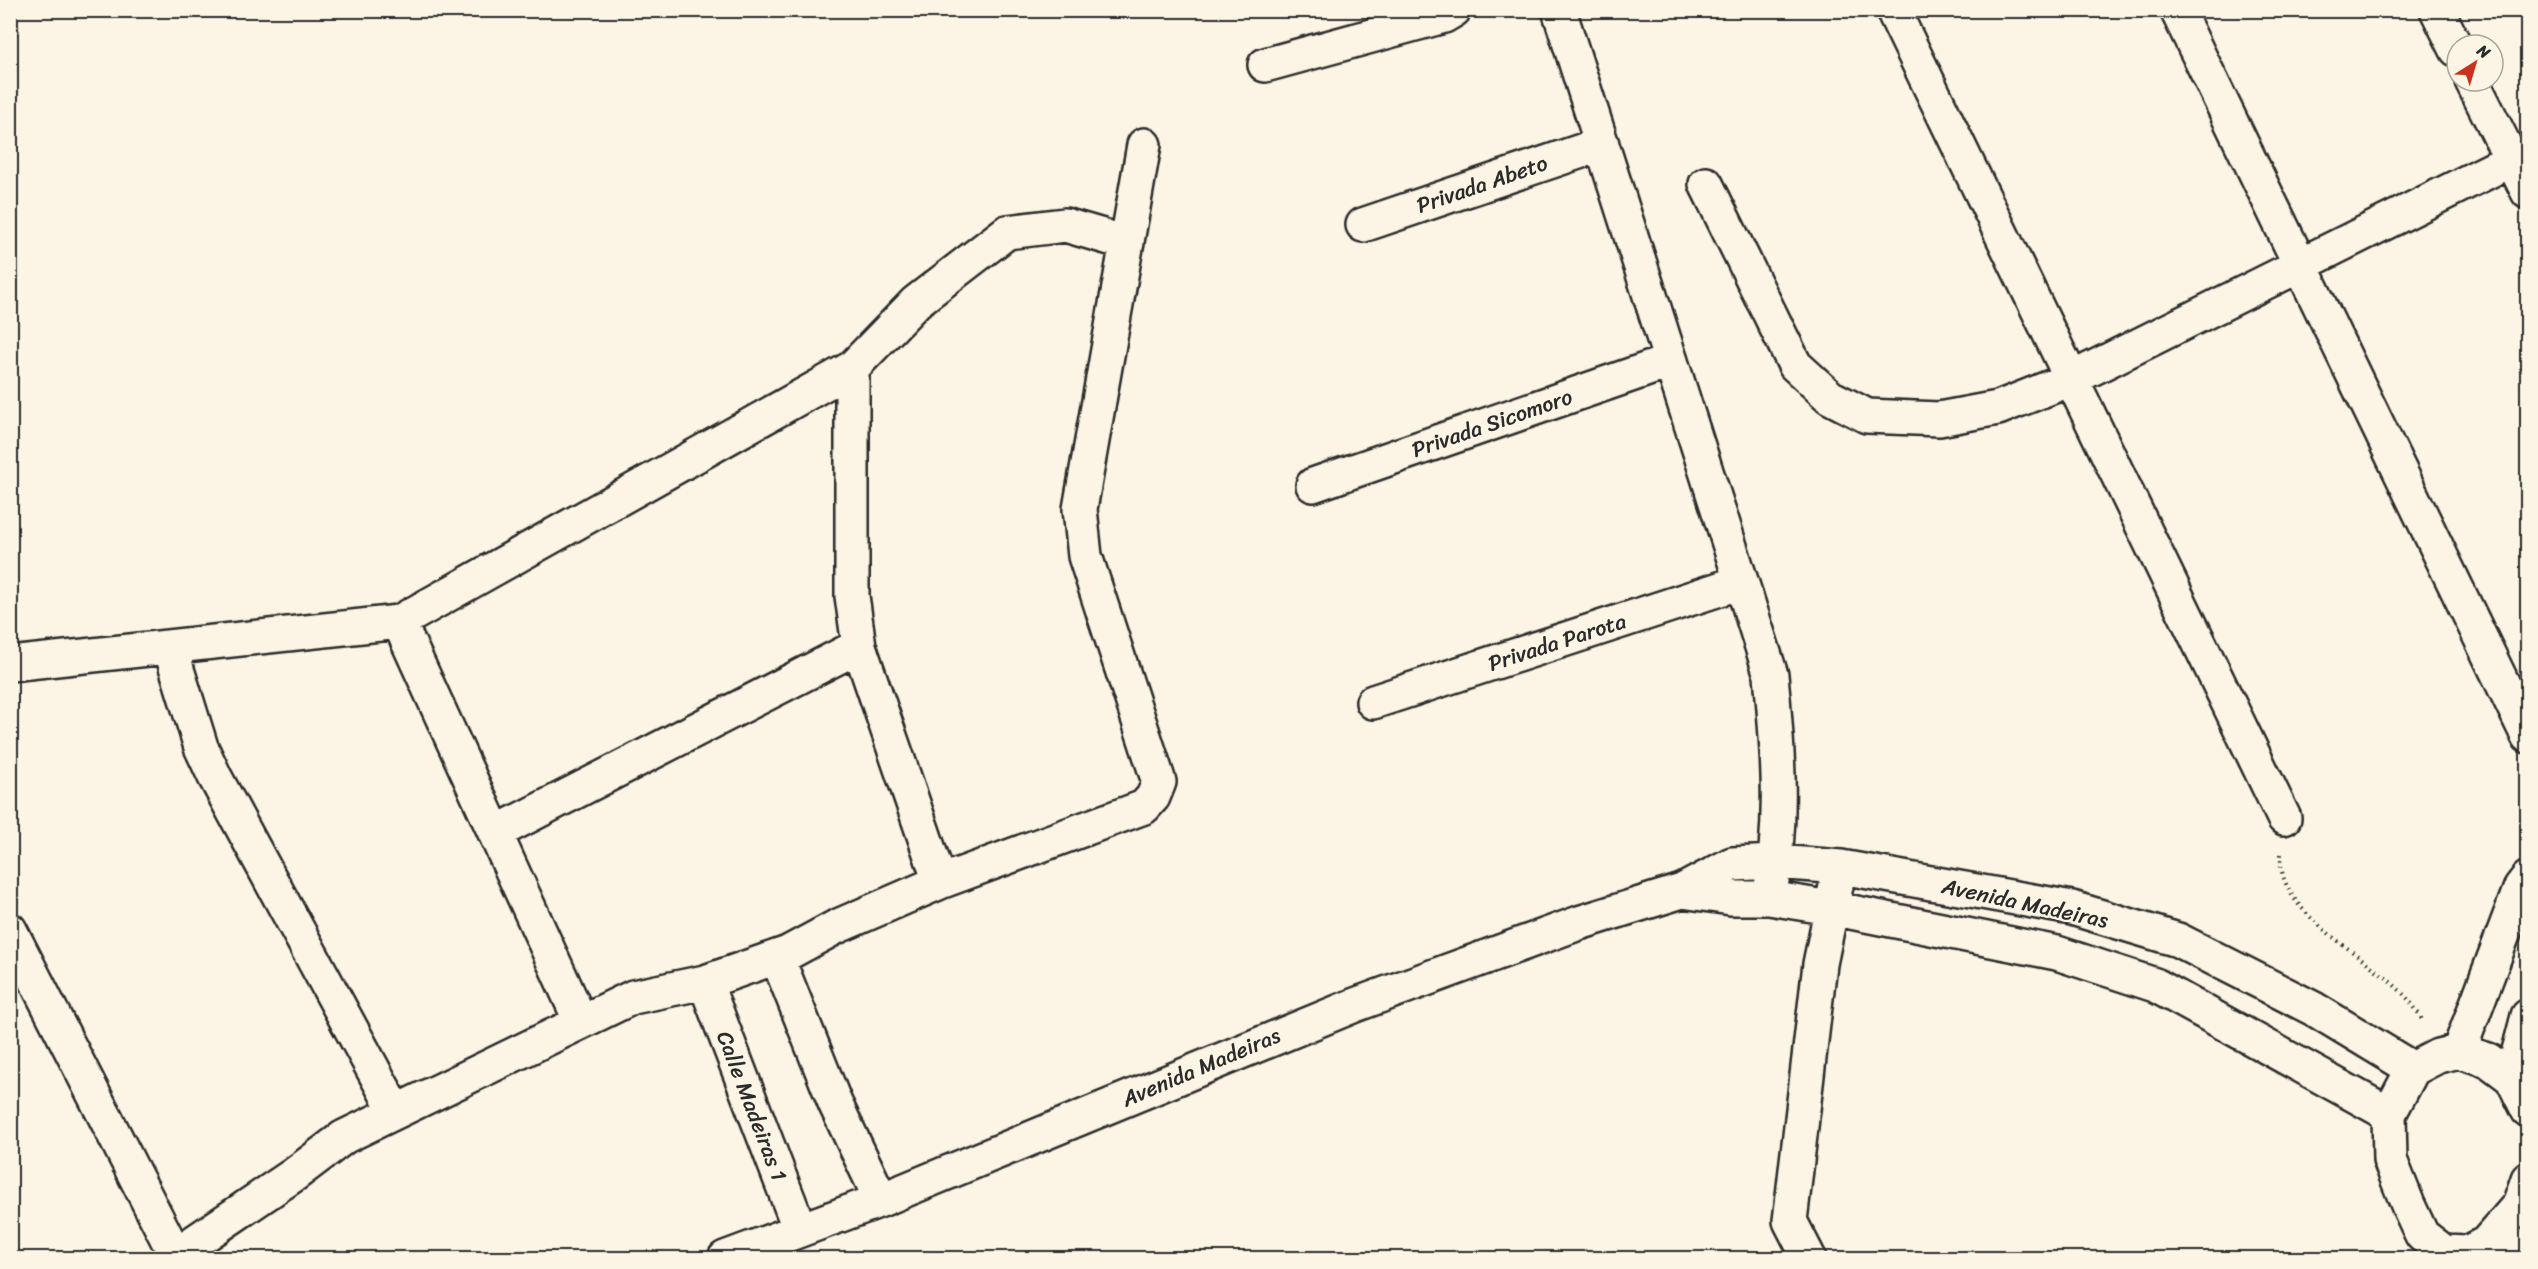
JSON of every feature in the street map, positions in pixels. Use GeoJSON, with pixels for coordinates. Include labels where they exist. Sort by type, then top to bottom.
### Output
{"type":"FeatureCollection","features":[{"type":"Feature","properties":{"kind":"street"},"geometry":{"type":"LineString","coordinates":[[1265,64],[1444,16],[1454,10]]}},
{"type":"Feature","properties":{"kind":"street"},"geometry":{"type":"LineString","coordinates":[[1559,10],[1771,675],[1779,758],[1776,862],[1769,898]]}},
{"type":"Feature","properties":{"kind":"street"},"geometry":{"type":"LineString","coordinates":[[1893,10],[2284,818]]}},
{"type":"Feature","properties":{"kind":"street"},"geometry":{"type":"LineString","coordinates":[[2177,10],[2528,736]]}},
{"type":"Feature","properties":{"kind":"street"},"geometry":{"type":"LineString","coordinates":[[2437,10],[2448,33]]}},
{"type":"Feature","properties":{"kind":"street"},"geometry":{"type":"LineString","coordinates":[[2478,93],[2528,192]]}},
{"type":"Feature","properties":{"kind":"street","name":"Privada Abeto"},"geometry":{"type":"LineString","coordinates":[[1363,225],[1602,144]]}},
{"type":"Feature","properties":{"kind":"street"},"geometry":{"type":"LineString","coordinates":[[10,930],[173,1257],[296,1174],[344,1137],[395,1110],[633,997],[705,982],[777,957],[836,927],[940,882],[1144,807],[1153,797],[1159,782],[1090,574],[1085,556],[1080,509],[1144,145]]}},
{"type":"Feature","properties":{"kind":"street"},"geometry":{"type":"LineString","coordinates":[[1706,184],[1795,365],[1830,397],[1867,416],[1939,419],[1998,408],[2072,379],[2511,160]]}},
{"type":"Feature","properties":{"kind":"street"},"geometry":{"type":"LineString","coordinates":[[10,664],[399,622],[852,368],[916,302],[1007,232],[1065,225],[1127,243]]}},
{"type":"Feature","properties":{"kind":"street","name":"Privada Sicomoro"},"geometry":{"type":"LineString","coordinates":[[1313,485],[1671,361]]}},
{"type":"Feature","properties":{"kind":"street"},"geometry":{"type":"LineString","coordinates":[[852,368],[852,596],[859,646],[940,882]]}},
{"type":"Feature","properties":{"kind":"street","name":"Privada Parota"},"geometry":{"type":"LineString","coordinates":[[1373,702],[1741,582]]}},
{"type":"Feature","properties":{"kind":"street"},"geometry":{"type":"LineString","coordinates":[[399,622],[581,1022]]}},
{"type":"Feature","properties":{"kind":"street"},"geometry":{"type":"LineString","coordinates":[[495,833],[859,646]]}},
{"type":"Feature","properties":{"kind":"street"},"geometry":{"type":"LineString","coordinates":[[170,647],[201,747],[214,777],[395,1110]]}},
{"type":"Feature","properties":{"kind":"street","name":"Avenida Madeiras"},"geometry":{"type":"LineString","coordinates":[[725,1258],[881,1200],[1355,1005],[1580,923],[1683,891],[1732,864],[1776,862],[1841,867],[2072,908],[2178,940],[2314,1009],[2436,1059],[2488,1060],[2512,1078]]}},
{"type":"Feature","properties":{"kind":"street"},"geometry":{"type":"LineString","coordinates":[[1809,1258],[1790,1221],[1820,964],[1841,867]]}},
{"type":"Feature","properties":{"kind":"street"},"geometry":{"type":"LineString","coordinates":[[2528,878],[2521,887],[2436,1059],[2389,1114],[2390,1160],[2422,1235],[2444,1255],[2467,1253],[2486,1243],[2519,1205],[2528,1179]]}},
{"type":"Feature","properties":{"kind":"street","name":"Avenida Madeiras"},"geometry":{"type":"LineString","coordinates":[[1683,891],[1731,898],[1769,898],[1831,908],[2057,953],[2154,985],[2389,1114]]}},
{"type":"Feature","properties":{"kind":"street"},"geometry":{"type":"LineString","coordinates":[[2154,985],[2178,940]]}},
{"type":"Feature","properties":{"kind":"street"},"geometry":{"type":"LineString","coordinates":[[777,957],[835,1103],[881,1200]]}},
{"type":"Feature","properties":{"kind":"street","name":"Calle Madeiras 1"},"geometry":{"type":"LineString","coordinates":[[705,982],[801,1230]]}},
{"type":"Feature","properties":{"kind":"street"},"geometry":{"type":"LineString","coordinates":[[2528,1016],[2512,1078],[2528,1110]]}},
{"type":"Feature","properties":{"kind":"street"},"geometry":{"type":"LineString","coordinates":[[2500,1228],[2522,1258]]}},
{"type":"Feature","properties":{"kind":"path"},"geometry":{"type":"LineString","coordinates":[[2284,818],[2281,860],[2286,883],[2297,902],[2321,926],[2392,981],[2418,1010],[2436,1059]]}}]}
